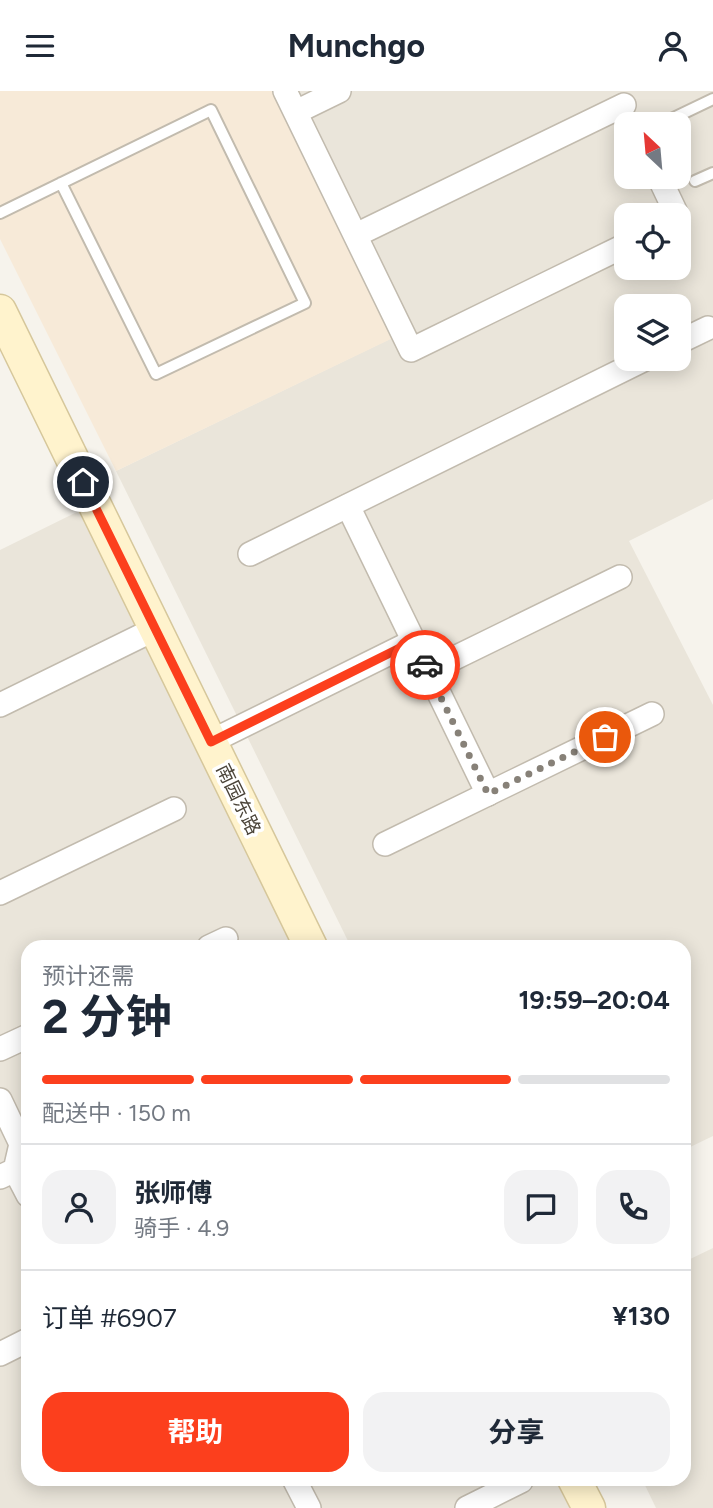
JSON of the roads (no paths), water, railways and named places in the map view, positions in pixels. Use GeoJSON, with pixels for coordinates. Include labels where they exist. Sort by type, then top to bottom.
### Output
{"type":"FeatureCollection","features":[{"type":"Feature","properties":{"kind":"street"},"geometry":{"type":"LineString","coordinates":[[285,91],[411,351],[614,251]]}},
{"type":"Feature","properties":{"kind":"street"},"geometry":{"type":"LineString","coordinates":[[296,112],[339,91]]}},
{"type":"Feature","properties":{"kind":"street"},"geometry":{"type":"LineString","coordinates":[[356,235],[625,107]]}},
{"type":"Feature","properties":{"kind":"street","name":"南园东路"},"geometry":{"type":"LineString","coordinates":[[0,311],[308,940]]}},
{"type":"Feature","properties":{"kind":"street"},"geometry":{"type":"LineString","coordinates":[[691,336],[708,328]]}},
{"type":"Feature","properties":{"kind":"street"},"geometry":{"type":"LineString","coordinates":[[250,554],[621,371]]}},
{"type":"Feature","properties":{"kind":"street"},"geometry":{"type":"LineString","coordinates":[[348,506],[488,794]]}},
{"type":"Feature","properties":{"kind":"street"},"geometry":{"type":"LineString","coordinates":[[428,671],[620,577]]}},
{"type":"Feature","properties":{"kind":"street"},"geometry":{"type":"LineString","coordinates":[[0,705],[155,629]]}},
{"type":"Feature","properties":{"kind":"street"},"geometry":{"type":"LineString","coordinates":[[211,742],[414,641]]}},
{"type":"Feature","properties":{"kind":"street"},"geometry":{"type":"LineString","coordinates":[[385,845],[652,714]]}},
{"type":"Feature","properties":{"kind":"street"},"geometry":{"type":"LineString","coordinates":[[0,893],[174,809]]}},
{"type":"Feature","properties":{"kind":"street"},"geometry":{"type":"LineString","coordinates":[[0,1049],[21,1038]]}},
{"type":"Feature","properties":{"kind":"street"},"geometry":{"type":"LineString","coordinates":[[0,1100],[21,1144],[8,1174],[21,1188]]}},
{"type":"Feature","properties":{"kind":"street"},"geometry":{"type":"LineString","coordinates":[[0,1354],[21,1344]]}},
{"type":"Feature","properties":{"kind":"street"},"geometry":{"type":"LineString","coordinates":[[298,1486],[309,1508]]}},
{"type":"Feature","properties":{"kind":"street"},"geometry":{"type":"LineString","coordinates":[[467,1508],[511,1486]]}},
{"type":"Feature","properties":{"kind":"street"},"geometry":{"type":"LineString","coordinates":[[578,1486],[589,1508]]}},
{"type":"Feature","properties":{"kind":"lane"},"geometry":{"type":"LineString","coordinates":[[686,112],[713,99]]}},
{"type":"Feature","properties":{"kind":"lane"},"geometry":{"type":"LineString","coordinates":[[0,213],[61,183],[211,110],[304,303],[156,374],[61,183]]}},
{"type":"Feature","properties":{"kind":"lane"},"geometry":{"type":"LineString","coordinates":[[695,181],[713,173]]}}]}
